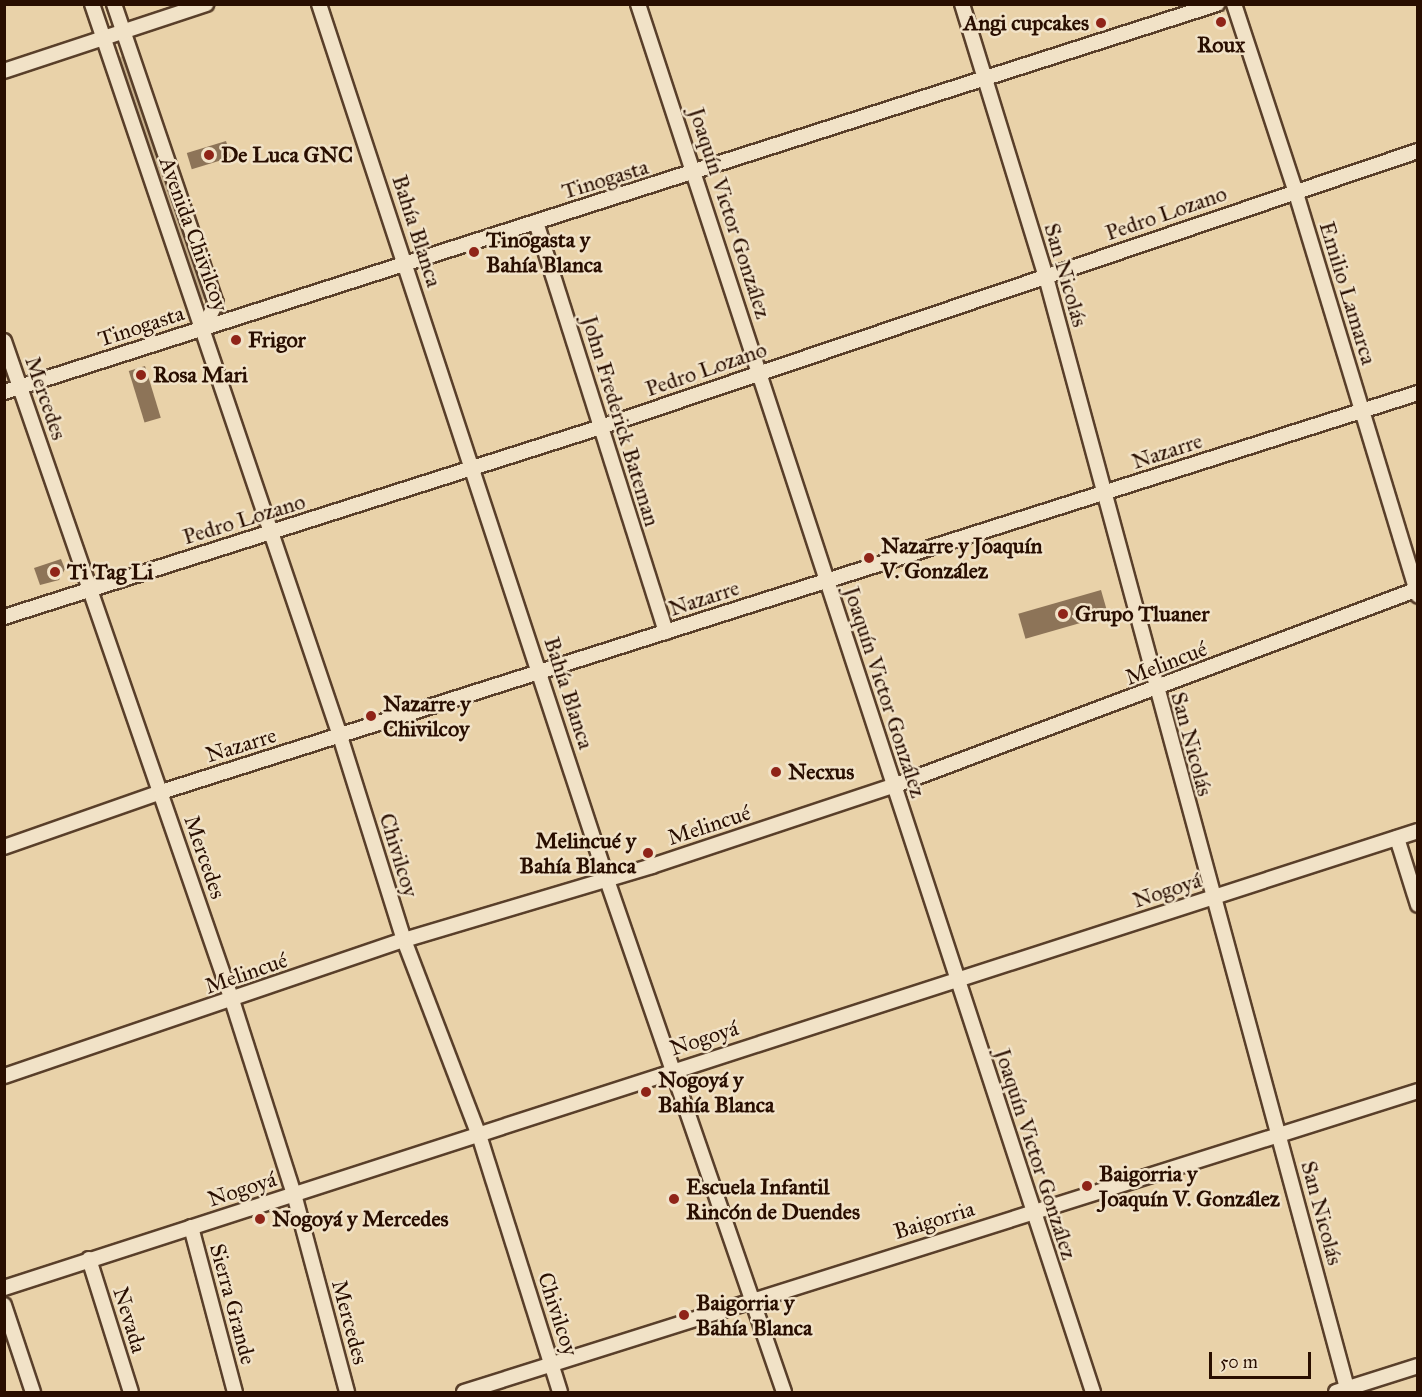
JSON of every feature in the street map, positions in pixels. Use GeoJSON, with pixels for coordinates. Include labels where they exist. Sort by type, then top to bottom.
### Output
{"type":"FeatureCollection","features":[{"type":"Feature","properties":{"kind":"street","name":"Avenida Chivilcoy"},"geometry":{"type":"LineString","coordinates":[[92,4],[203,328]]}},
{"type":"Feature","properties":{"kind":"street","name":"Avenida Chivilcoy"},"geometry":{"type":"LineString","coordinates":[[114,4],[216,303],[203,328]]}},
{"type":"Feature","properties":{"kind":"street"},"geometry":{"type":"LineString","coordinates":[[4,71],[206,4]]}},
{"type":"Feature","properties":{"kind":"street","name":"Bahía Blanca"},"geometry":{"type":"LineString","coordinates":[[319,4],[541,671],[607,880],[784,1392]]}},
{"type":"Feature","properties":{"kind":"street","name":"Joaquín Victor González"},"geometry":{"type":"LineString","coordinates":[[638,4],[696,173],[956,980],[1093,1392]]}},
{"type":"Feature","properties":{"kind":"street","name":"San Nicolás"},"geometry":{"type":"LineString","coordinates":[[962,4],[987,78],[1046,277],[1211,898],[1279,1135],[1344,1391]]}},
{"type":"Feature","properties":{"kind":"street","name":"Tinogasta"},"geometry":{"type":"LineString","coordinates":[[4,392],[696,173],[1217,4]]}},
{"type":"Feature","properties":{"kind":"street","name":"Emilio Lamarca"},"geometry":{"type":"LineString","coordinates":[[1234,4],[1295,190],[1417,591]]}},
{"type":"Feature","properties":{"kind":"street","name":"Pedro Lozano"},"geometry":{"type":"LineString","coordinates":[[4,617],[474,469],[1046,277],[1295,190],[1418,151]]}},
{"type":"Feature","properties":{"kind":"street","name":"John Frederick Bateman"},"geometry":{"type":"LineString","coordinates":[[536,222],[666,632]]}},
{"type":"Feature","properties":{"kind":"street","name":"Chivilcoy"},"geometry":{"type":"LineString","coordinates":[[203,328],[340,736],[404,940],[479,1135],[560,1392]]}},
{"type":"Feature","properties":{"kind":"street","name":"Mercedes"},"geometry":{"type":"LineString","coordinates":[[4,340],[232,1000],[294,1194],[347,1392]]}},
{"type":"Feature","properties":{"kind":"street","name":"Nazarre"},"geometry":{"type":"LineString","coordinates":[[4,847],[161,792],[1418,393]]}},
{"type":"Feature","properties":{"kind":"street","name":"Melincué"},"geometry":{"type":"LineString","coordinates":[[4,1076],[404,940],[607,880],[893,786],[1417,591]]}},
{"type":"Feature","properties":{"kind":"street","name":"Nogoyá"},"geometry":{"type":"LineString","coordinates":[[4,1288],[1418,831]]}},
{"type":"Feature","properties":{"kind":"street"},"geometry":{"type":"LineString","coordinates":[[1397,838],[1418,905]]}},
{"type":"Feature","properties":{"kind":"street","name":"Baigorria"},"geometry":{"type":"LineString","coordinates":[[464,1392],[1418,1090]]}},
{"type":"Feature","properties":{"kind":"street","name":"Sierra Grande"},"geometry":{"type":"LineString","coordinates":[[191,1227],[235,1392]]}},
{"type":"Feature","properties":{"kind":"street","name":"Nevada"},"geometry":{"type":"LineString","coordinates":[[89,1259],[130,1392]]}},
{"type":"Feature","properties":{"kind":"street"},"geometry":{"type":"LineString","coordinates":[[4,1305],[33,1392]]}},
{"type":"Feature","properties":{"kind":"street"},"geometry":{"type":"LineString","coordinates":[[1344,1391],[1418,1366]]}},
{"type":"Feature","properties":{"kind":"shaded area"},"geometry":{"type":"Polygon","coordinates":[[[121,56],[126,60],[206,295],[203,300],[198,296],[118,61],[121,56]]]}},
{"type":"Feature","properties":{"kind":"building","name":"De Luca GNC"},"geometry":{"type":"Polygon","coordinates":[[[226,141],[231,157],[192,169],[187,153],[226,141]]]}},
{"type":"Feature","properties":{"kind":"building"},"geometry":{"type":"Polygon","coordinates":[[[145,366],[161,418],[145,423],[129,371],[145,366]]]}},
{"type":"Feature","properties":{"kind":"building"},"geometry":{"type":"Polygon","coordinates":[[[61,559],[65,569],[59,580],[40,585],[34,568],[61,559]]]}},
{"type":"Feature","properties":{"kind":"building","name":"Grupo Tluaner"},"geometry":{"type":"Polygon","coordinates":[[[1101,590],[1108,615],[1025,639],[1018,614],[1101,590]]]}},
{"type":"Feature","properties":{"kind":"place","name":"Roux"},"geometry":{"type":"Point","coordinates":[1221,22]}},
{"type":"Feature","properties":{"kind":"place","name":"Angi cupcakes"},"geometry":{"type":"Point","coordinates":[1101,23]}},
{"type":"Feature","properties":{"kind":"place","name":"De Luca GNC"},"geometry":{"type":"Point","coordinates":[209,155]}},
{"type":"Feature","properties":{"kind":"place","name":"Tinogasta y Bahía Blanca"},"geometry":{"type":"Point","coordinates":[474,252]}},
{"type":"Feature","properties":{"kind":"place","name":"Frigor"},"geometry":{"type":"Point","coordinates":[236,340]}},
{"type":"Feature","properties":{"kind":"place","name":"Rosa Mari"},"geometry":{"type":"Point","coordinates":[141,375]}},
{"type":"Feature","properties":{"kind":"place","name":"Nazarre y Joaquín V. González"},"geometry":{"type":"Point","coordinates":[869,558]}},
{"type":"Feature","properties":{"kind":"place","name":"Ti Tag Li"},"geometry":{"type":"Point","coordinates":[55,572]}},
{"type":"Feature","properties":{"kind":"place","name":"Grupo Tluaner"},"geometry":{"type":"Point","coordinates":[1063,614]}},
{"type":"Feature","properties":{"kind":"place","name":"Nazarre y Chivilcoy"},"geometry":{"type":"Point","coordinates":[371,716]}},
{"type":"Feature","properties":{"kind":"place","name":"Necxus"},"geometry":{"type":"Point","coordinates":[776,772]}},
{"type":"Feature","properties":{"kind":"place","name":"Melincué y Bahía Blanca"},"geometry":{"type":"Point","coordinates":[648,853]}},
{"type":"Feature","properties":{"kind":"place","name":"Nogoyá y Bahía Blanca"},"geometry":{"type":"Point","coordinates":[646,1092]}},
{"type":"Feature","properties":{"kind":"place","name":"Baigorria y Joaquín V. González"},"geometry":{"type":"Point","coordinates":[1087,1186]}},
{"type":"Feature","properties":{"kind":"place","name":"Escuela Infantil Rincón de Duendes"},"geometry":{"type":"Point","coordinates":[674,1199]}},
{"type":"Feature","properties":{"kind":"place","name":"Nogoyá y Mercedes"},"geometry":{"type":"Point","coordinates":[260,1219]}},
{"type":"Feature","properties":{"kind":"place","name":"Baigorria y Bahía Blanca"},"geometry":{"type":"Point","coordinates":[684,1315]}}]}
